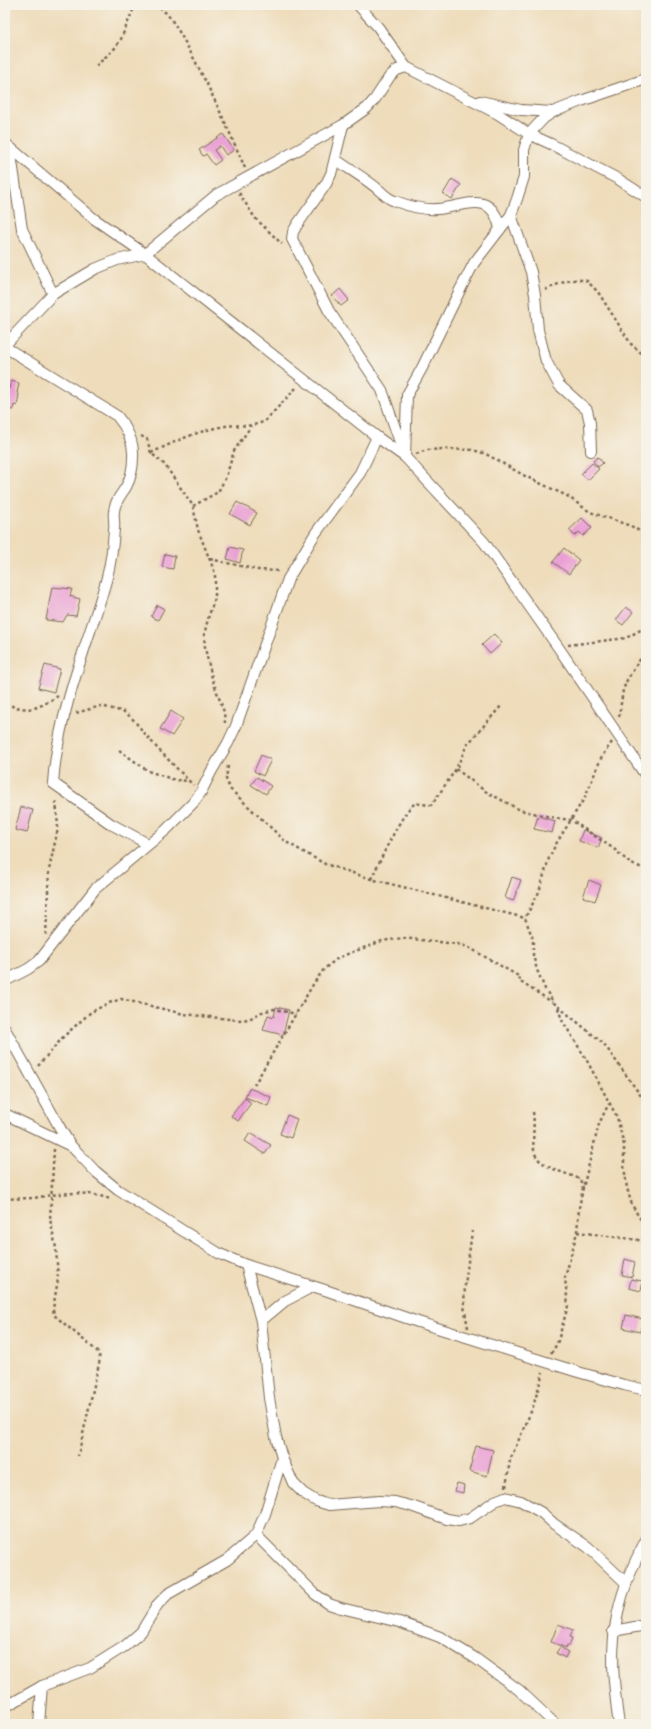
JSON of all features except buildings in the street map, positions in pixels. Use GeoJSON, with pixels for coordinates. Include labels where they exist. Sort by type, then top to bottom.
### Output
{"type":"FeatureCollection","features":[{"type":"Feature","properties":{"kind":"street"},"geometry":{"type":"LineString","coordinates":[[358,5],[378,27],[406,67],[469,98],[508,120],[529,134],[618,178],[646,197]]}},
{"type":"Feature","properties":{"kind":"street"},"geometry":{"type":"LineString","coordinates":[[148,844],[111,824],[53,783],[56,752],[64,714],[107,577],[114,529],[114,512],[116,502],[128,482],[132,467],[133,448],[126,428],[116,416],[5,346],[52,294],[95,270],[117,260],[146,254],[216,194],[343,125],[366,108],[375,99],[390,76],[396,70],[406,67]]}},
{"type":"Feature","properties":{"kind":"street"},"geometry":{"type":"LineString","coordinates":[[406,457],[407,395],[474,263],[510,215],[517,200],[524,177],[524,150],[529,134],[544,118],[553,112],[646,79]]}},
{"type":"Feature","properties":{"kind":"street"},"geometry":{"type":"LineString","coordinates":[[469,98],[521,110],[553,112]]}},
{"type":"Feature","properties":{"kind":"street"},"geometry":{"type":"LineString","coordinates":[[343,125],[335,159],[326,184],[297,224],[293,232],[292,239],[329,311],[382,390],[406,457]]}},
{"type":"Feature","properties":{"kind":"street"},"geometry":{"type":"LineString","coordinates":[[7,146],[93,218],[146,254],[377,437],[406,457],[484,542],[646,776]]}},
{"type":"Feature","properties":{"kind":"street"},"geometry":{"type":"LineString","coordinates":[[7,146],[22,229],[52,294]]}},
{"type":"Feature","properties":{"kind":"street"},"geometry":{"type":"LineString","coordinates":[[335,159],[390,199],[425,209],[446,208],[468,202],[477,202],[490,207],[498,218],[500,229]]}},
{"type":"Feature","properties":{"kind":"street"},"geometry":{"type":"LineString","coordinates":[[510,215],[531,272],[535,295],[538,330],[546,361],[559,384],[587,410],[590,423],[591,451]]}},
{"type":"Feature","properties":{"kind":"street"},"geometry":{"type":"LineString","coordinates":[[5,981],[28,969],[46,954],[73,915],[95,889],[166,830],[193,803],[201,792],[236,726],[276,612],[294,568],[315,534],[360,473],[377,437]]}},
{"type":"Feature","properties":{"kind":"street"},"geometry":{"type":"LineString","coordinates":[[5,1029],[71,1146],[95,1171],[118,1190],[220,1254],[246,1265],[312,1287],[545,1362],[646,1390]]}},
{"type":"Feature","properties":{"kind":"street"},"geometry":{"type":"LineString","coordinates":[[5,1114],[71,1146]]}},
{"type":"Feature","properties":{"kind":"street"},"geometry":{"type":"LineString","coordinates":[[246,1265],[261,1321],[269,1398],[276,1438],[282,1458],[293,1483],[303,1493],[316,1501],[329,1505],[394,1502],[447,1519],[459,1521],[470,1518],[495,1501],[505,1497],[521,1501],[542,1513],[554,1524],[588,1547],[626,1583]]}},
{"type":"Feature","properties":{"kind":"street"},"geometry":{"type":"LineString","coordinates":[[261,1321],[285,1301],[312,1287]]}},
{"type":"Feature","properties":{"kind":"street"},"geometry":{"type":"LineString","coordinates":[[5,1707],[42,1686],[90,1668],[125,1646],[141,1632],[158,1604],[168,1594],[227,1560],[256,1535],[265,1514],[282,1458]]}},
{"type":"Feature","properties":{"kind":"street"},"geometry":{"type":"LineString","coordinates":[[256,1535],[315,1594],[329,1604],[399,1622],[440,1637],[475,1658],[519,1690],[555,1724]]}},
{"type":"Feature","properties":{"kind":"street"},"geometry":{"type":"LineString","coordinates":[[620,1724],[613,1674],[613,1631],[626,1583],[646,1540]]}},
{"type":"Feature","properties":{"kind":"street"},"geometry":{"type":"LineString","coordinates":[[613,1631],[646,1625]]}},
{"type":"Feature","properties":{"kind":"street"},"geometry":{"type":"LineString","coordinates":[[39,1724],[42,1686]]}},
{"type":"Feature","properties":{"kind":"path"},"geometry":{"type":"LineString","coordinates":[[96,66],[118,43],[133,10],[152,5],[161,9],[175,25],[214,97],[249,176]]}},
{"type":"Feature","properties":{"kind":"path"},"geometry":{"type":"LineString","coordinates":[[235,184],[244,203],[255,218],[283,245]]}},
{"type":"Feature","properties":{"kind":"path"},"geometry":{"type":"LineString","coordinates":[[535,295],[563,282],[581,280],[587,281],[598,292],[631,344],[646,357]]}},
{"type":"Feature","properties":{"kind":"path"},"geometry":{"type":"LineString","coordinates":[[151,453],[184,436],[228,425],[251,426],[265,420],[304,380]]}},
{"type":"Feature","properties":{"kind":"path"},"geometry":{"type":"LineString","coordinates":[[193,506],[218,492],[224,482],[234,451],[251,426]]}},
{"type":"Feature","properties":{"kind":"path"},"geometry":{"type":"LineString","coordinates":[[126,428],[147,439],[151,453],[165,465],[193,506],[198,530],[215,573],[215,598],[204,635],[205,648],[226,724]]}},
{"type":"Feature","properties":{"kind":"path"},"geometry":{"type":"LineString","coordinates":[[406,457],[427,450],[444,449],[473,450],[486,454],[525,476],[567,496],[590,512],[631,526],[646,535]]}},
{"type":"Feature","properties":{"kind":"path"},"geometry":{"type":"LineString","coordinates":[[210,559],[258,570],[286,570],[294,568]]}},
{"type":"Feature","properties":{"kind":"path"},"geometry":{"type":"LineString","coordinates":[[558,647],[626,638],[646,627]]}},
{"type":"Feature","properties":{"kind":"path"},"geometry":{"type":"LineString","coordinates":[[554,1003],[537,970],[533,955],[533,938],[525,918],[538,892],[549,858],[592,785],[602,756],[618,734],[623,690],[627,680],[646,650]]}},
{"type":"Feature","properties":{"kind":"path"},"geometry":{"type":"LineString","coordinates":[[5,704],[28,710],[36,708],[63,693]]}},
{"type":"Feature","properties":{"kind":"path"},"geometry":{"type":"LineString","coordinates":[[371,879],[397,826],[410,807],[416,803],[431,805],[441,793],[456,769],[467,745],[502,705]]}},
{"type":"Feature","properties":{"kind":"path"},"geometry":{"type":"LineString","coordinates":[[64,714],[81,712],[101,706],[124,712],[201,792]]}},
{"type":"Feature","properties":{"kind":"path"},"geometry":{"type":"LineString","coordinates":[[119,750],[148,771],[176,780],[190,781]]}},
{"type":"Feature","properties":{"kind":"path"},"geometry":{"type":"LineString","coordinates":[[228,762],[226,779],[230,789],[286,842],[325,864],[371,879],[525,918]]}},
{"type":"Feature","properties":{"kind":"path"},"geometry":{"type":"LineString","coordinates":[[456,769],[485,791],[520,810],[571,820],[614,849],[631,864],[646,869]]}},
{"type":"Feature","properties":{"kind":"path"},"geometry":{"type":"LineString","coordinates":[[46,954],[46,916],[49,870],[58,828],[56,798],[53,783]]}},
{"type":"Feature","properties":{"kind":"path"},"geometry":{"type":"LineString","coordinates":[[254,1086],[296,1014],[324,970],[338,958],[382,941],[403,938],[468,947],[520,977],[519,981],[554,1003],[604,1044],[646,1103]]}},
{"type":"Feature","properties":{"kind":"path"},"geometry":{"type":"LineString","coordinates":[[30,1075],[48,1052],[75,1025],[91,1012],[121,999],[184,1014],[238,1020],[249,1019],[262,1012],[274,1009],[296,1014]]}},
{"type":"Feature","properties":{"kind":"path"},"geometry":{"type":"LineString","coordinates":[[558,1007],[562,1020],[586,1059],[617,1117],[622,1131],[624,1144],[624,1166],[627,1188],[632,1205],[646,1225]]}},
{"type":"Feature","properties":{"kind":"path"},"geometry":{"type":"LineString","coordinates":[[505,1497],[510,1460],[533,1407],[541,1383],[545,1362],[557,1344],[565,1318],[568,1306],[565,1278],[577,1232],[579,1208],[583,1188],[599,1124],[609,1104]]}},
{"type":"Feature","properties":{"kind":"path"},"geometry":{"type":"LineString","coordinates":[[533,1112],[535,1125],[535,1156],[547,1166],[580,1179],[583,1188]]}},
{"type":"Feature","properties":{"kind":"path"},"geometry":{"type":"LineString","coordinates":[[54,1138],[50,1219],[56,1248],[58,1279],[53,1309],[54,1315],[98,1352],[100,1359],[78,1456]]}},
{"type":"Feature","properties":{"kind":"path"},"geometry":{"type":"LineString","coordinates":[[5,1199],[38,1198],[52,1194],[76,1192],[88,1193],[117,1201]]}},
{"type":"Feature","properties":{"kind":"path"},"geometry":{"type":"LineString","coordinates":[[470,1338],[464,1306],[465,1285],[472,1230]]}},
{"type":"Feature","properties":{"kind":"path"},"geometry":{"type":"LineString","coordinates":[[577,1232],[646,1241]]}}]}
